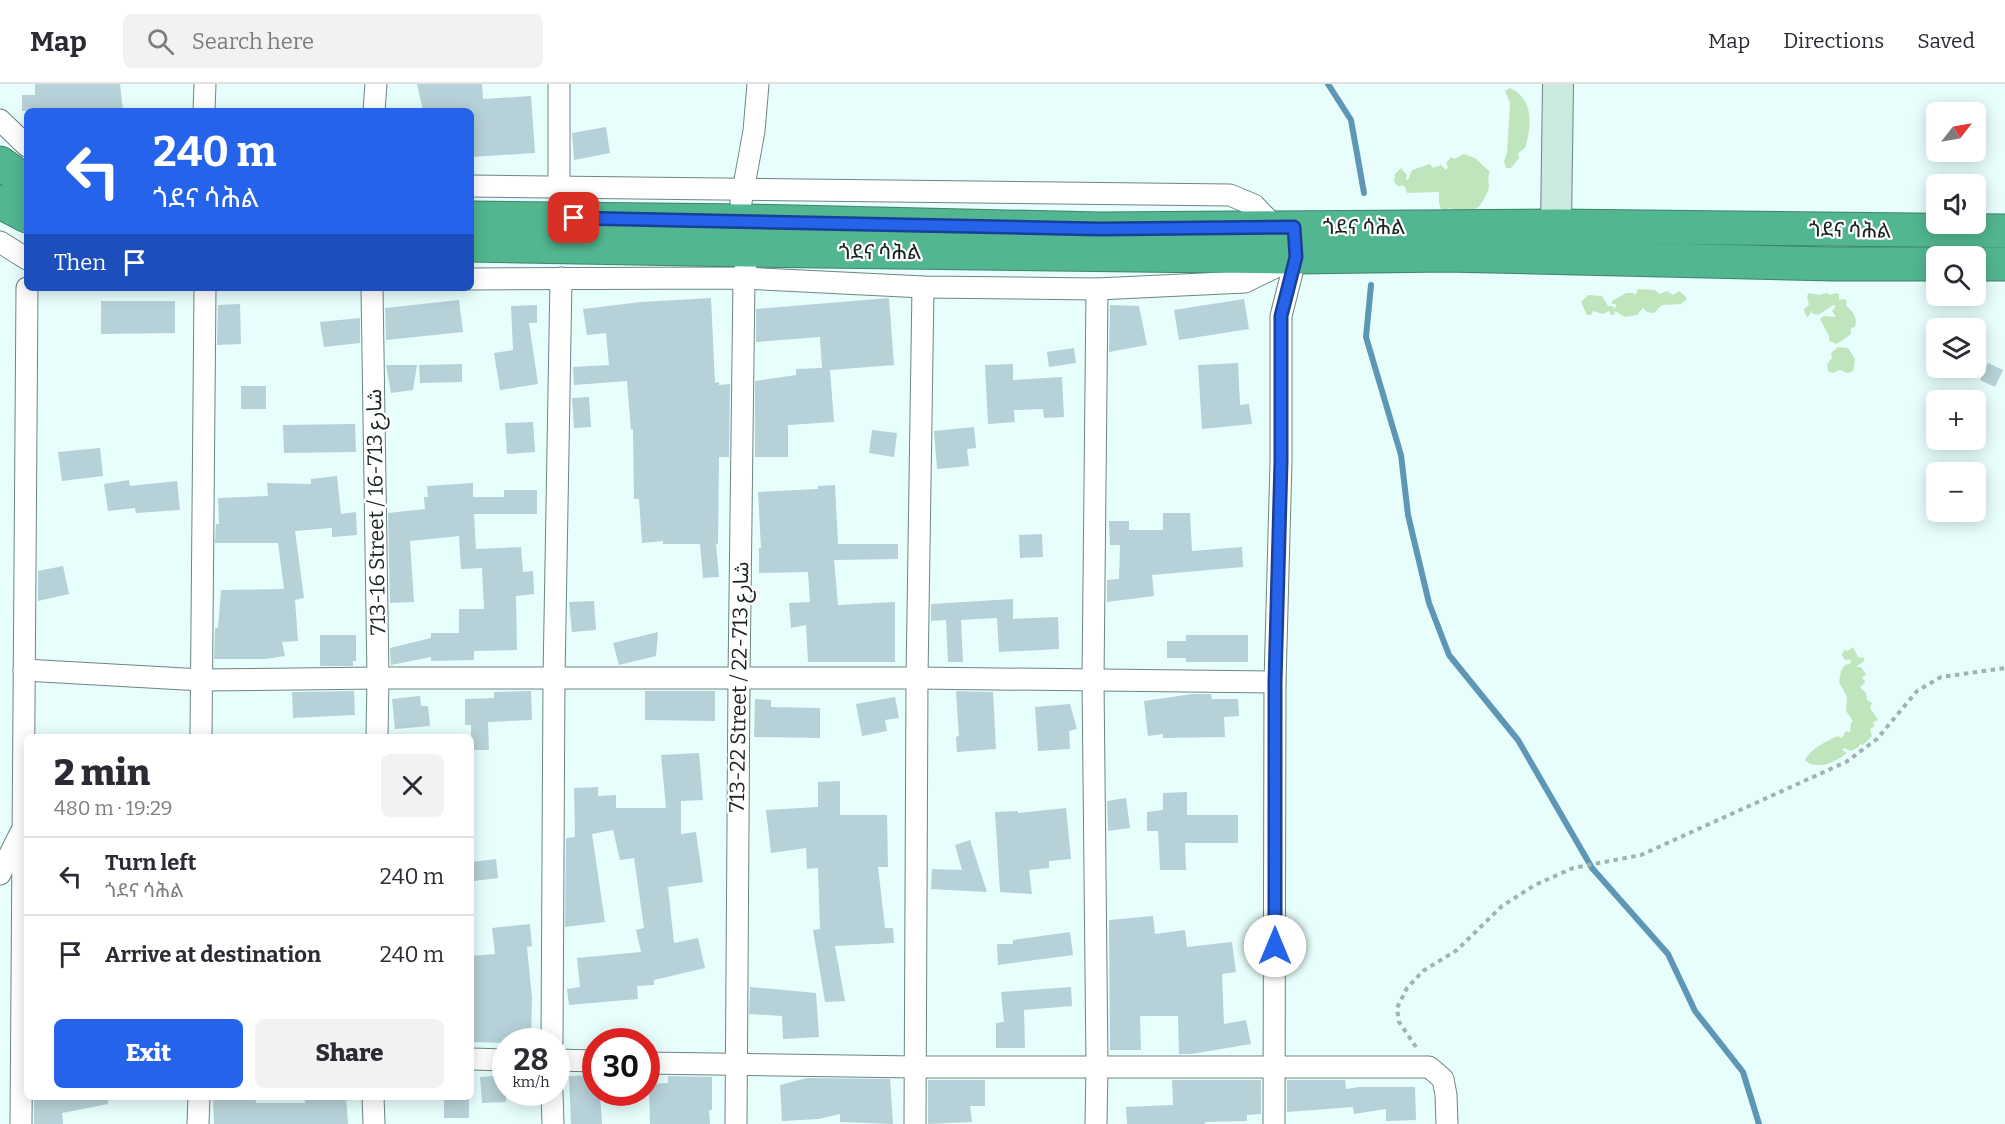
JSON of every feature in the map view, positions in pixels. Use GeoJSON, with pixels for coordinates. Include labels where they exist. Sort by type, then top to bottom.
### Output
{"type":"FeatureCollection","features":[{"type":"Feature","properties":{"kind":"highway"},"geometry":{"type":"LineString","coordinates":[[0,163],[24,180]]}},
{"type":"Feature","properties":{"kind":"highway"},"geometry":{"type":"LineString","coordinates":[[0,202],[24,214]]}},
{"type":"Feature","properties":{"kind":"highway","name":"ጎደና ሳሕል"},"geometry":{"type":"LineString","coordinates":[[474,218],[744,250]]}},
{"type":"Feature","properties":{"kind":"highway","name":"ጎደና ሳሕል"},"geometry":{"type":"LineString","coordinates":[[1288,237],[1556,226],[2005,231]]}},
{"type":"Feature","properties":{"kind":"highway","name":"ጎደና ሳሕል"},"geometry":{"type":"LineString","coordinates":[[474,245],[744,250],[1100,229],[1288,237],[1446,255],[1821,264],[1926,264]]}},
{"type":"Feature","properties":{"kind":"highway"},"geometry":{"type":"LineString","coordinates":[[1986,264],[2005,264]]}},
{"type":"Feature","properties":{"kind":"street"},"geometry":{"type":"LineString","coordinates":[[204,108],[205,84]]}},
{"type":"Feature","properties":{"kind":"street"},"geometry":{"type":"LineString","coordinates":[[374,108],[376,84]]}},
{"type":"Feature","properties":{"kind":"street"},"geometry":{"type":"LineString","coordinates":[[559,84],[559,187]]}},
{"type":"Feature","properties":{"kind":"street","name":"713-22 Street / شارع 713-22"},"geometry":{"type":"LineString","coordinates":[[736,1124],[743,189],[754,131],[759,84]]}},
{"type":"Feature","properties":{"kind":"street"},"geometry":{"type":"LineString","coordinates":[[1556,226],[1558,84]]}},
{"type":"Feature","properties":{"kind":"street"},"geometry":{"type":"LineString","coordinates":[[0,120],[24,143]]}},
{"type":"Feature","properties":{"kind":"street"},"geometry":{"type":"LineString","coordinates":[[474,186],[1230,195],[1254,206],[1288,237]]}},
{"type":"Feature","properties":{"kind":"street"},"geometry":{"type":"LineString","coordinates":[[474,279],[561,278],[744,250],[922,287],[1097,289],[1245,282],[1288,237]]}},
{"type":"Feature","properties":{"kind":"street"},"geometry":{"type":"LineString","coordinates":[[1274,1124],[1275,682],[1281,461],[1281,316],[1288,237]]}},
{"type":"Feature","properties":{"kind":"street"},"geometry":{"type":"LineString","coordinates":[[0,242],[24,257]]}},
{"type":"Feature","properties":{"kind":"street"},"geometry":{"type":"LineString","coordinates":[[552,1028],[554,678],[561,278]]}},
{"type":"Feature","properties":{"kind":"street"},"geometry":{"type":"LineString","coordinates":[[915,1124],[922,287]]}},
{"type":"Feature","properties":{"kind":"street"},"geometry":{"type":"LineString","coordinates":[[1096,1124],[1093,680],[1097,289]]}},
{"type":"Feature","properties":{"kind":"street"},"geometry":{"type":"LineString","coordinates":[[21,1124],[24,1060],[23,829],[27,291]]}},
{"type":"Feature","properties":{"kind":"street"},"geometry":{"type":"LineString","coordinates":[[201,734],[205,291]]}},
{"type":"Feature","properties":{"kind":"street","name":"713-16 Street / شارع 713-16"},"geometry":{"type":"LineString","coordinates":[[372,291],[377,734]]}},
{"type":"Feature","properties":{"kind":"street"},"geometry":{"type":"LineString","coordinates":[[24,670],[202,680],[917,678],[1275,682]]}},
{"type":"Feature","properties":{"kind":"street"},"geometry":{"type":"LineString","coordinates":[[0,874],[23,829]]}},
{"type":"Feature","properties":{"kind":"street"},"geometry":{"type":"LineString","coordinates":[[474,1059],[492,1060]]}},
{"type":"Feature","properties":{"kind":"street"},"geometry":{"type":"LineString","coordinates":[[660,1062],[737,1065],[1429,1067],[1443,1079],[1447,1124]]}},
{"type":"Feature","properties":{"kind":"street"},"geometry":{"type":"LineString","coordinates":[[198,1124],[199,1100]]}},
{"type":"Feature","properties":{"kind":"street"},"geometry":{"type":"LineString","coordinates":[[373,1100],[374,1124]]}},
{"type":"Feature","properties":{"kind":"street"},"geometry":{"type":"LineString","coordinates":[[552,1106],[553,1124]]}},
{"type":"Feature","properties":{"kind":"path"},"geometry":{"type":"LineString","coordinates":[[1429,1067],[1399,1022],[1397,1008],[1407,988],[1422,971],[1457,950],[1502,906],[1559,873],[1573,868],[1641,855],[1846,762],[1877,739],[1917,691],[1941,677],[2005,668]]}},
{"type":"Feature","properties":{"kind":"green space"},"geometry":{"type":"Polygon","coordinates":[[[1510,88],[1523,99],[1530,122],[1525,148],[1518,153],[1519,158],[1511,168],[1506,168],[1504,161],[1507,153],[1510,103],[1505,91],[1510,88]]]}},
{"type":"Feature","properties":{"kind":"green space"},"geometry":{"type":"Polygon","coordinates":[[[1464,154],[1475,158],[1490,172],[1487,193],[1476,209],[1454,212],[1450,208],[1441,209],[1439,192],[1407,193],[1405,187],[1402,185],[1399,187],[1394,182],[1395,174],[1401,168],[1408,180],[1412,170],[1430,164],[1433,168],[1441,165],[1446,170],[1448,167],[1446,163],[1451,157],[1455,159],[1464,154]]]}},
{"type":"Feature","properties":{"kind":"green space"},"geometry":{"type":"Polygon","coordinates":[[[1638,289],[1655,290],[1660,294],[1667,291],[1673,295],[1679,291],[1687,299],[1681,304],[1662,305],[1654,313],[1647,312],[1643,308],[1637,315],[1625,317],[1615,311],[1614,315],[1611,315],[1609,311],[1603,314],[1593,311],[1591,315],[1587,315],[1581,302],[1588,295],[1602,296],[1608,306],[1615,309],[1616,304],[1612,304],[1612,301],[1626,293],[1635,295],[1638,289]]]}},
{"type":"Feature","properties":{"kind":"green space"},"geometry":{"type":"Polygon","coordinates":[[[1809,293],[1830,295],[1835,293],[1839,294],[1839,300],[1847,301],[1846,305],[1854,314],[1856,321],[1855,327],[1851,328],[1851,334],[1837,344],[1829,341],[1829,336],[1820,319],[1824,316],[1836,317],[1832,311],[1836,306],[1833,305],[1818,315],[1813,314],[1812,311],[1808,317],[1804,309],[1809,305],[1807,296],[1809,293]]]}},
{"type":"Feature","properties":{"kind":"green space"},"geometry":{"type":"Polygon","coordinates":[[[1838,347],[1848,348],[1855,359],[1853,371],[1848,373],[1840,370],[1833,373],[1828,371],[1827,364],[1832,358],[1831,353],[1838,347]]]}},
{"type":"Feature","properties":{"kind":"green space"},"geometry":{"type":"Polygon","coordinates":[[[1853,647],[1858,657],[1864,658],[1864,661],[1856,667],[1861,667],[1866,674],[1862,678],[1865,681],[1864,684],[1860,687],[1866,693],[1867,700],[1872,703],[1870,708],[1878,720],[1873,722],[1875,726],[1870,729],[1872,736],[1863,745],[1860,744],[1851,751],[1844,748],[1842,750],[1847,753],[1838,759],[1826,764],[1815,765],[1805,760],[1815,748],[1838,736],[1842,738],[1846,731],[1850,733],[1853,721],[1846,711],[1847,697],[1839,682],[1841,671],[1846,664],[1851,663],[1850,659],[1845,660],[1842,655],[1844,650],[1848,651],[1853,647]]]}},
{"type":"Feature","properties":{"kind":"building"},"geometry":{"type":"Polygon","coordinates":[[[35,84],[120,84],[123,108],[24,108],[22,111],[22,95],[35,95],[35,84]]]}},
{"type":"Feature","properties":{"kind":"building"},"geometry":{"type":"Polygon","coordinates":[[[417,84],[482,84],[483,99],[531,96],[535,153],[474,157],[474,108],[422,108],[417,84]]]}},
{"type":"Feature","properties":{"kind":"building"},"geometry":{"type":"Polygon","coordinates":[[[606,127],[610,153],[574,160],[572,133],[606,127]]]}},
{"type":"Feature","properties":{"kind":"building"},"geometry":{"type":"Polygon","coordinates":[[[711,298],[715,383],[730,384],[729,457],[719,457],[718,544],[716,544],[719,577],[703,578],[700,544],[663,544],[663,541],[642,543],[639,499],[634,499],[633,429],[631,430],[627,381],[574,385],[573,367],[609,365],[606,333],[587,335],[583,309],[641,302],[711,298]]]}},
{"type":"Feature","properties":{"kind":"building"},"geometry":{"type":"Polygon","coordinates":[[[889,298],[894,365],[830,370],[834,422],[788,425],[788,457],[755,457],[755,381],[796,375],[796,369],[822,368],[820,337],[756,342],[756,309],[889,298]]]}},
{"type":"Feature","properties":{"kind":"building"},"geometry":{"type":"Polygon","coordinates":[[[1244,299],[1249,329],[1179,340],[1174,310],[1244,299]]]}},
{"type":"Feature","properties":{"kind":"building"},"geometry":{"type":"Polygon","coordinates":[[[459,300],[463,332],[386,340],[385,308],[459,300]]]}},
{"type":"Feature","properties":{"kind":"building"},"geometry":{"type":"Polygon","coordinates":[[[101,301],[175,301],[175,333],[101,334],[101,301]]]}},
{"type":"Feature","properties":{"kind":"building"},"geometry":{"type":"Polygon","coordinates":[[[240,304],[241,344],[217,345],[218,305],[240,304]]]}},
{"type":"Feature","properties":{"kind":"building"},"geometry":{"type":"Polygon","coordinates":[[[537,305],[537,323],[529,323],[538,384],[500,390],[494,353],[513,350],[511,306],[537,305]]]}},
{"type":"Feature","properties":{"kind":"building"},"geometry":{"type":"Polygon","coordinates":[[[1110,305],[1139,306],[1147,345],[1109,352],[1110,305]]]}},
{"type":"Feature","properties":{"kind":"building"},"geometry":{"type":"Polygon","coordinates":[[[360,318],[360,343],[324,347],[320,322],[360,318]]]}},
{"type":"Feature","properties":{"kind":"building"},"geometry":{"type":"Polygon","coordinates":[[[1074,348],[1076,363],[1049,367],[1047,352],[1074,348]]]}},
{"type":"Feature","properties":{"kind":"building"},"geometry":{"type":"Polygon","coordinates":[[[1238,363],[1240,405],[1249,404],[1252,424],[1202,429],[1198,365],[1238,363]]]}},
{"type":"Feature","properties":{"kind":"building"},"geometry":{"type":"Polygon","coordinates":[[[1988,363],[2003,370],[1995,387],[1980,380],[1986,378],[1988,363]]]}},
{"type":"Feature","properties":{"kind":"building"},"geometry":{"type":"Polygon","coordinates":[[[462,364],[462,382],[420,383],[419,365],[462,364]]]}},
{"type":"Feature","properties":{"kind":"building"},"geometry":{"type":"Polygon","coordinates":[[[1013,364],[1013,380],[1062,377],[1064,417],[1044,418],[1043,409],[1014,410],[1015,422],[988,424],[985,365],[1013,364]]]}},
{"type":"Feature","properties":{"kind":"building"},"geometry":{"type":"Polygon","coordinates":[[[386,365],[417,365],[413,390],[391,393],[386,365]]]}},
{"type":"Feature","properties":{"kind":"building"},"geometry":{"type":"Polygon","coordinates":[[[241,386],[266,386],[266,409],[241,409],[241,386]]]}},
{"type":"Feature","properties":{"kind":"building"},"geometry":{"type":"Polygon","coordinates":[[[589,397],[591,427],[574,428],[572,398],[589,397]]]}},
{"type":"Feature","properties":{"kind":"building"},"geometry":{"type":"Polygon","coordinates":[[[533,422],[535,452],[507,454],[505,423],[533,422]]]}},
{"type":"Feature","properties":{"kind":"building"},"geometry":{"type":"Polygon","coordinates":[[[355,424],[356,452],[284,453],[283,425],[355,424]]]}},
{"type":"Feature","properties":{"kind":"building"},"geometry":{"type":"Polygon","coordinates":[[[974,427],[976,448],[967,449],[969,466],[937,469],[934,431],[974,427]]]}},
{"type":"Feature","properties":{"kind":"building"},"geometry":{"type":"Polygon","coordinates":[[[872,430],[897,433],[894,457],[869,453],[872,430]]]}},
{"type":"Feature","properties":{"kind":"building"},"geometry":{"type":"Polygon","coordinates":[[[100,448],[103,476],[62,481],[58,452],[100,448]]]}},
{"type":"Feature","properties":{"kind":"building"},"geometry":{"type":"Polygon","coordinates":[[[337,476],[341,514],[356,512],[357,535],[332,537],[332,528],[295,531],[304,598],[295,600],[298,641],[282,642],[285,656],[265,659],[214,659],[215,628],[218,628],[221,590],[284,589],[278,543],[215,543],[216,524],[219,524],[218,498],[268,496],[267,483],[311,484],[311,479],[337,476]]]}},
{"type":"Feature","properties":{"kind":"building"},"geometry":{"type":"Polygon","coordinates":[[[129,480],[130,486],[177,481],[180,510],[136,513],[135,508],[108,511],[104,484],[129,480]]]}},
{"type":"Feature","properties":{"kind":"building"},"geometry":{"type":"Polygon","coordinates":[[[473,483],[473,497],[504,497],[504,490],[537,490],[537,514],[474,514],[476,549],[521,547],[523,572],[533,571],[534,594],[516,596],[517,650],[474,651],[474,660],[431,661],[431,657],[391,665],[390,648],[431,638],[431,633],[459,633],[459,609],[484,609],[482,568],[461,569],[459,536],[410,541],[414,602],[390,603],[388,513],[425,509],[424,497],[428,497],[427,486],[473,483]]]}},
{"type":"Feature","properties":{"kind":"building"},"geometry":{"type":"Polygon","coordinates":[[[835,485],[838,544],[898,544],[898,559],[834,560],[838,605],[895,602],[895,662],[808,662],[806,625],[791,628],[789,603],[810,602],[808,572],[759,573],[759,548],[761,548],[758,492],[818,489],[818,486],[835,485]]]}},
{"type":"Feature","properties":{"kind":"building"},"geometry":{"type":"Polygon","coordinates":[[[1163,513],[1190,513],[1192,551],[1242,547],[1243,567],[1152,575],[1154,596],[1107,602],[1107,580],[1119,579],[1120,545],[1110,545],[1109,521],[1129,521],[1129,530],[1163,530],[1163,513]]]}},
{"type":"Feature","properties":{"kind":"building"},"geometry":{"type":"Polygon","coordinates":[[[1042,534],[1043,557],[1020,558],[1019,535],[1042,534]]]}},
{"type":"Feature","properties":{"kind":"building"},"geometry":{"type":"Polygon","coordinates":[[[63,566],[69,594],[38,601],[38,571],[63,566]]]}},
{"type":"Feature","properties":{"kind":"building"},"geometry":{"type":"Polygon","coordinates":[[[1013,599],[1013,619],[1058,617],[1059,649],[999,652],[997,618],[961,620],[963,662],[948,662],[946,620],[931,621],[931,604],[1013,599]]]}},
{"type":"Feature","properties":{"kind":"building"},"geometry":{"type":"Polygon","coordinates":[[[594,601],[596,630],[572,632],[569,602],[594,601]]]}},
{"type":"Feature","properties":{"kind":"building"},"geometry":{"type":"Polygon","coordinates":[[[658,632],[656,656],[619,665],[613,643],[658,632]]]}},
{"type":"Feature","properties":{"kind":"building"},"geometry":{"type":"Polygon","coordinates":[[[320,635],[356,635],[356,661],[353,661],[353,666],[320,666],[320,635]]]}},
{"type":"Feature","properties":{"kind":"building"},"geometry":{"type":"Polygon","coordinates":[[[1186,635],[1248,635],[1248,662],[1186,662],[1186,658],[1167,658],[1167,641],[1186,641],[1186,635]]]}},
{"type":"Feature","properties":{"kind":"building"},"geometry":{"type":"Polygon","coordinates":[[[354,691],[355,715],[293,718],[292,692],[354,691]]]}},
{"type":"Feature","properties":{"kind":"building"},"geometry":{"type":"Polygon","coordinates":[[[531,691],[532,720],[488,722],[489,750],[474,750],[474,734],[471,734],[471,725],[465,725],[465,699],[494,698],[494,692],[531,691]]]}},
{"type":"Feature","properties":{"kind":"building"},"geometry":{"type":"Polygon","coordinates":[[[645,691],[715,691],[715,721],[645,720],[645,691]]]}},
{"type":"Feature","properties":{"kind":"building"},"geometry":{"type":"Polygon","coordinates":[[[956,691],[993,692],[996,749],[957,752],[956,737],[959,736],[956,691]]]}},
{"type":"Feature","properties":{"kind":"building"},"geometry":{"type":"Polygon","coordinates":[[[1192,694],[1211,694],[1212,699],[1238,699],[1239,716],[1224,717],[1225,737],[1163,738],[1163,734],[1148,736],[1144,701],[1192,694]]]}},
{"type":"Feature","properties":{"kind":"building"},"geometry":{"type":"Polygon","coordinates":[[[420,696],[421,706],[428,706],[430,726],[395,729],[392,699],[420,696]]]}},
{"type":"Feature","properties":{"kind":"building"},"geometry":{"type":"Polygon","coordinates":[[[895,697],[899,718],[885,720],[887,731],[862,736],[856,704],[895,697]]]}},
{"type":"Feature","properties":{"kind":"building"},"geometry":{"type":"Polygon","coordinates":[[[755,699],[771,700],[771,707],[820,708],[820,738],[754,737],[755,699]]]}},
{"type":"Feature","properties":{"kind":"building"},"geometry":{"type":"Polygon","coordinates":[[[1070,704],[1077,729],[1069,731],[1070,749],[1038,751],[1035,707],[1070,704]]]}},
{"type":"Feature","properties":{"kind":"building"},"geometry":{"type":"Polygon","coordinates":[[[699,753],[703,800],[681,801],[681,834],[696,832],[703,882],[668,887],[674,943],[698,938],[705,968],[654,980],[654,985],[637,986],[638,999],[569,1005],[567,989],[580,987],[577,958],[641,952],[636,930],[644,928],[634,858],[620,860],[613,830],[592,834],[605,922],[565,927],[566,838],[575,837],[574,788],[598,787],[598,796],[616,795],[616,808],[666,808],[661,755],[699,753]]]}},
{"type":"Feature","properties":{"kind":"building"},"geometry":{"type":"Polygon","coordinates":[[[840,781],[840,815],[887,815],[888,867],[878,867],[885,928],[893,928],[894,943],[835,946],[845,1001],[825,1002],[813,930],[820,929],[818,868],[807,869],[806,848],[771,853],[766,810],[818,807],[818,782],[840,781]]]}},
{"type":"Feature","properties":{"kind":"building"},"geometry":{"type":"Polygon","coordinates":[[[1187,792],[1187,815],[1238,815],[1238,843],[1185,843],[1186,870],[1160,870],[1158,831],[1147,831],[1147,812],[1163,810],[1163,793],[1187,792]]]}},
{"type":"Feature","properties":{"kind":"building"},"geometry":{"type":"Polygon","coordinates":[[[1126,798],[1130,828],[1108,831],[1107,801],[1126,798]]]}},
{"type":"Feature","properties":{"kind":"building"},"geometry":{"type":"Polygon","coordinates":[[[1066,808],[1071,859],[1049,861],[1049,868],[1029,870],[1032,894],[1000,892],[995,812],[1018,811],[1018,813],[1066,808]]]}},
{"type":"Feature","properties":{"kind":"building"},"geometry":{"type":"Polygon","coordinates":[[[970,840],[987,892],[931,889],[932,869],[962,870],[955,845],[970,840]]]}},
{"type":"Feature","properties":{"kind":"building"},"geometry":{"type":"Polygon","coordinates":[[[496,859],[498,878],[474,881],[474,862],[496,859]]]}},
{"type":"Feature","properties":{"kind":"building"},"geometry":{"type":"Polygon","coordinates":[[[1153,916],[1155,934],[1185,930],[1187,947],[1232,942],[1236,972],[1222,974],[1224,1024],[1246,1020],[1251,1044],[1179,1054],[1178,1016],[1140,1016],[1141,1050],[1110,1050],[1109,920],[1153,916]]]}},
{"type":"Feature","properties":{"kind":"building"},"geometry":{"type":"Polygon","coordinates":[[[530,924],[532,946],[527,947],[532,998],[531,1028],[492,1028],[492,1043],[474,1042],[474,956],[495,954],[492,928],[530,924]]]}},
{"type":"Feature","properties":{"kind":"building"},"geometry":{"type":"Polygon","coordinates":[[[1070,932],[1073,955],[998,965],[997,944],[1013,944],[1013,940],[1070,932]]]}},
{"type":"Feature","properties":{"kind":"building"},"geometry":{"type":"Polygon","coordinates":[[[750,987],[816,993],[819,1037],[783,1039],[782,1016],[749,1014],[750,987]]]}},
{"type":"Feature","properties":{"kind":"building"},"geometry":{"type":"Polygon","coordinates":[[[1071,987],[1072,1006],[1024,1010],[1025,1048],[996,1048],[996,1023],[1004,1022],[1001,992],[1071,987]]]}},
{"type":"Feature","properties":{"kind":"building"},"geometry":{"type":"Polygon","coordinates":[[[492,1076],[492,1103],[482,1103],[480,1077],[492,1076]]]}},
{"type":"Feature","properties":{"kind":"building"},"geometry":{"type":"Polygon","coordinates":[[[570,1076],[582,1076],[582,1106],[601,1106],[602,1124],[571,1124],[570,1076]]]}},
{"type":"Feature","properties":{"kind":"building"},"geometry":{"type":"Polygon","coordinates":[[[668,1076],[712,1077],[710,1124],[650,1124],[650,1106],[660,1106],[660,1083],[668,1083],[668,1076]]]}},
{"type":"Feature","properties":{"kind":"building"},"geometry":{"type":"Polygon","coordinates":[[[807,1078],[890,1079],[893,1124],[840,1122],[840,1114],[819,1119],[782,1121],[780,1085],[807,1078]]]}},
{"type":"Feature","properties":{"kind":"building"},"geometry":{"type":"Polygon","coordinates":[[[928,1080],[985,1080],[985,1106],[970,1106],[972,1122],[928,1124],[928,1080]]]}},
{"type":"Feature","properties":{"kind":"building"},"geometry":{"type":"Polygon","coordinates":[[[1172,1080],[1261,1080],[1261,1114],[1247,1115],[1247,1121],[1205,1122],[1205,1124],[1127,1124],[1126,1107],[1173,1105],[1172,1080]]]}},
{"type":"Feature","properties":{"kind":"building"},"geometry":{"type":"Polygon","coordinates":[[[1287,1080],[1345,1080],[1346,1089],[1415,1087],[1416,1120],[1386,1121],[1386,1109],[1354,1114],[1353,1107],[1287,1112],[1287,1080]]]}},
{"type":"Feature","properties":{"kind":"building"},"geometry":{"type":"Polygon","coordinates":[[[34,1100],[108,1100],[108,1104],[62,1113],[63,1124],[34,1124],[34,1100]]]}},
{"type":"Feature","properties":{"kind":"building"},"geometry":{"type":"Polygon","coordinates":[[[213,1100],[305,1103],[305,1100],[346,1100],[348,1124],[214,1124],[213,1100]]]}},
{"type":"Feature","properties":{"kind":"building"},"geometry":{"type":"Polygon","coordinates":[[[444,1100],[469,1100],[469,1118],[444,1118],[444,1100]]]}},
{"type":"Feature","properties":{"kind":"waterway"},"geometry":{"type":"LineString","coordinates":[[1328,84],[1351,120],[1364,193]]}},
{"type":"Feature","properties":{"kind":"waterway"},"geometry":{"type":"LineString","coordinates":[[1371,285],[1366,337],[1401,455],[1408,515],[1429,603],[1449,655],[1518,740],[1592,868],[1668,954],[1695,1011],[1743,1072],[1759,1124]]}},
{"type":"Feature","properties":{"kind":"route"},"geometry":{"type":"LineString","coordinates":[[574,218],[1100,229],[1294,227],[1296,257],[1281,316],[1281,461],[1275,682],[1275,946]]}}]}
